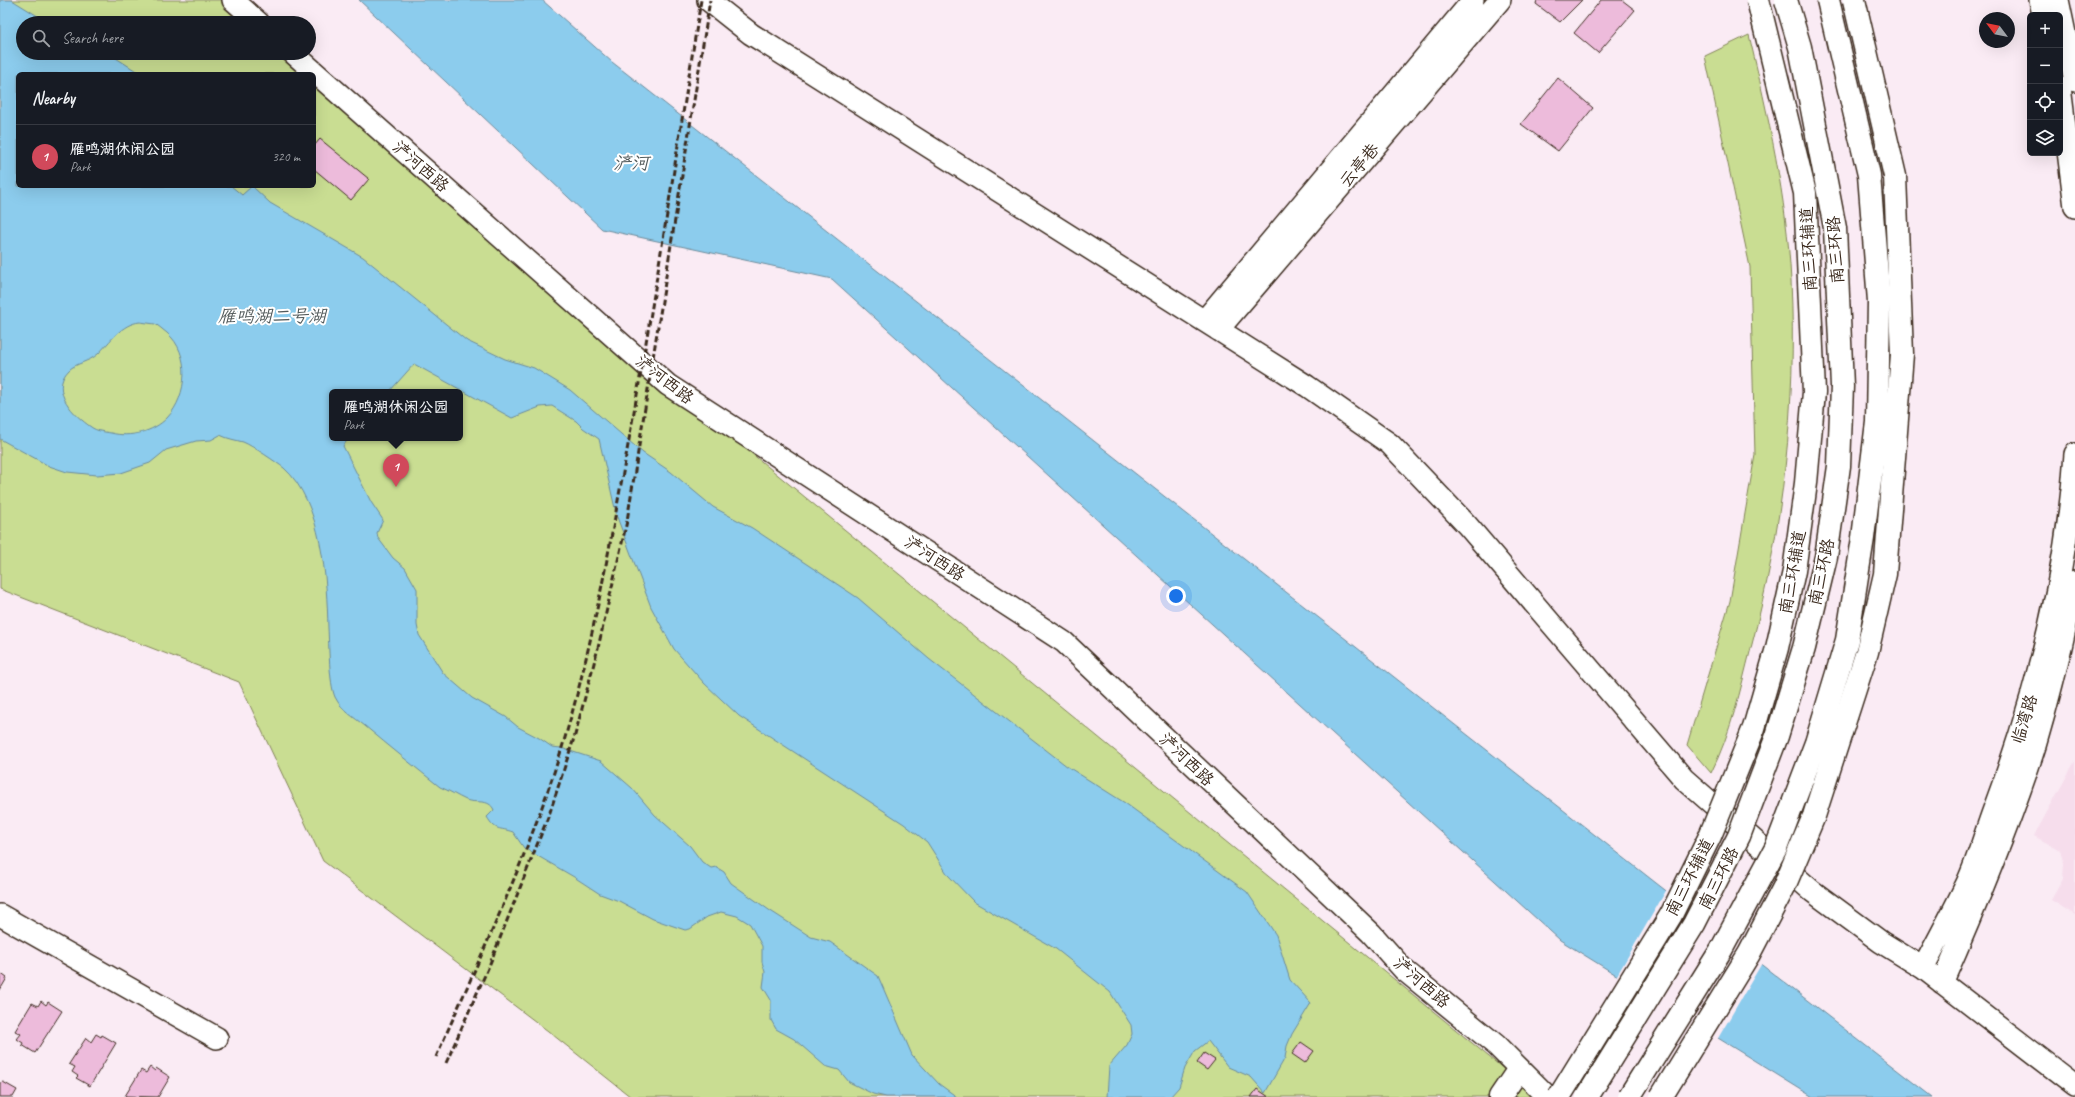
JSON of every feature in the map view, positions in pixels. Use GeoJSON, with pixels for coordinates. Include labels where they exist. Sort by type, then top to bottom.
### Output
{"type":"FeatureCollection","features":[{"type":"Feature","properties":{"kind":"main road","name":"南三环辅道"},"geometry":{"type":"LineString","coordinates":[[1560,1097],[1670,915],[1710,836],[1754,728],[1777,648],[1794,571],[1806,483],[1814,392],[1805,193],[1758,0]]}},
{"type":"Feature","properties":{"kind":"main road","name":"南三环路"},"geometry":{"type":"LineString","coordinates":[[1587,1097],[1694,924],[1739,836],[1781,721],[1804,648],[1826,557],[1839,466],[1842,386],[1835,228],[1800,47],[1786,0]]}},
{"type":"Feature","properties":{"kind":"main road","name":"南三环路"},"geometry":{"type":"LineString","coordinates":[[1629,1097],[1720,950],[1776,848],[1816,743],[1847,640],[1863,538],[1877,422],[1879,301],[1869,175],[1828,0]]}},
{"type":"Feature","properties":{"kind":"main road"},"geometry":{"type":"LineString","coordinates":[[1661,1097],[1750,954],[1784,887],[1814,816],[1868,652],[1885,574],[1902,354],[1895,176],[1854,0]]}},
{"type":"Feature","properties":{"kind":"main road"},"geometry":{"type":"LineString","coordinates":[[1500,1097],[1519,1069]]}},
{"type":"Feature","properties":{"kind":"street"},"geometry":{"type":"LineString","coordinates":[[233,0],[251,16]]}},
{"type":"Feature","properties":{"kind":"street"},"geometry":{"type":"LineString","coordinates":[[708,0],[751,34],[1308,386],[1390,444],[1467,525],[1684,779],[1812,891],[1881,942],[1923,968],[2075,1085]]}},
{"type":"Feature","properties":{"kind":"street"},"geometry":{"type":"LineString","coordinates":[[1211,325],[1473,0]]}},
{"type":"Feature","properties":{"kind":"street","name":"云亭巷"},"geometry":{"type":"LineString","coordinates":[[1211,325],[1500,0]]}},
{"type":"Feature","properties":{"kind":"street"},"geometry":{"type":"LineString","coordinates":[[2040,0],[2042,12]]}},
{"type":"Feature","properties":{"kind":"street"},"geometry":{"type":"LineString","coordinates":[[2058,0],[2075,81]]}},
{"type":"Feature","properties":{"kind":"street","name":"浐河西路"},"geometry":{"type":"LineString","coordinates":[[301,60],[314,72]]}},
{"type":"Feature","properties":{"kind":"street","name":"浐河西路"},"geometry":{"type":"LineString","coordinates":[[316,73],[668,385],[1064,642],[1371,933],[1404,970],[1496,1045],[1548,1097]]}},
{"type":"Feature","properties":{"kind":"street"},"geometry":{"type":"LineString","coordinates":[[2063,111],[2075,207]]}},
{"type":"Feature","properties":{"kind":"street","name":"临湾路"},"geometry":{"type":"LineString","coordinates":[[1923,968],[1968,881],[2005,781],[2034,688],[2058,580],[2073,484],[2075,454]]}},
{"type":"Feature","properties":{"kind":"street","name":"临湾路"},"geometry":{"type":"LineString","coordinates":[[1942,983],[1984,883],[2034,747],[2060,652],[2075,582]]}},
{"type":"Feature","properties":{"kind":"street"},"geometry":{"type":"LineString","coordinates":[[0,915],[217,1038]]}},
{"type":"Feature","properties":{"kind":"shaded area"},"geometry":{"type":"Polygon","coordinates":[[[2075,761],[2075,915],[2051,900],[2063,879],[2064,863],[2060,850],[2034,836],[2075,761]]]}},
{"type":"Feature","properties":{"kind":"green space"},"geometry":{"type":"Polygon","coordinates":[[[0,0],[228,0],[246,16],[16,16],[16,60],[297,60],[311,72],[16,72],[16,188],[316,188],[316,77],[668,385],[1538,1097],[631,1097],[548,1031],[323,861],[239,682],[0,589],[0,0]]]}},
{"type":"Feature","properties":{"kind":"green space"},"geometry":{"type":"Polygon","coordinates":[[[1749,35],[1776,157],[1789,250],[1791,281],[1792,373],[1785,466],[1772,557],[1762,603],[1734,712],[1724,743],[1711,773],[1687,745],[1730,601],[1755,455],[1750,267],[1705,56],[1749,35]]]}},
{"type":"Feature","properties":{"kind":"water","name":"雁鸣湖二号湖"},"geometry":{"type":"Polygon","coordinates":[[[0,0],[12,0],[38,16],[16,16],[16,60],[119,60],[138,72],[16,72],[16,188],[233,188],[242,195],[250,188],[254,188],[270,203],[363,257],[467,341],[505,359],[534,368],[570,390],[643,453],[671,472],[713,507],[752,528],[858,598],[929,659],[1068,767],[1125,803],[1247,892],[1276,935],[1290,980],[1311,1003],[1292,1034],[1287,1046],[1285,1058],[1265,1093],[1251,1077],[1228,1067],[1208,1041],[1195,1051],[1185,1068],[1179,1087],[1170,1097],[1107,1097],[1109,1066],[1127,1045],[1132,1034],[1131,1025],[1110,992],[1056,949],[974,902],[948,875],[927,842],[904,824],[739,716],[704,683],[674,649],[651,607],[617,517],[599,439],[576,421],[552,406],[540,407],[512,418],[463,391],[463,389],[459,389],[414,364],[392,389],[329,389],[329,441],[347,441],[343,446],[371,502],[383,520],[377,533],[378,538],[393,558],[405,568],[417,589],[417,625],[419,635],[443,673],[472,698],[506,717],[518,727],[552,747],[561,748],[601,761],[632,788],[655,815],[690,846],[702,862],[711,868],[716,867],[724,872],[731,883],[769,910],[811,937],[830,942],[878,976],[912,1055],[939,1084],[957,1097],[886,1097],[873,1094],[849,1082],[839,1070],[825,1066],[794,1039],[776,1029],[771,1020],[771,1000],[763,987],[765,972],[762,962],[762,946],[750,924],[737,916],[721,912],[707,917],[690,929],[685,930],[653,919],[619,901],[600,894],[524,848],[513,832],[495,827],[487,817],[494,810],[492,806],[486,803],[466,800],[440,787],[341,706],[333,691],[324,565],[320,543],[307,501],[297,483],[284,468],[247,444],[220,435],[211,440],[196,441],[166,450],[150,463],[121,473],[97,475],[67,472],[49,466],[0,439],[0,0]],[[140,322],[127,326],[98,354],[69,370],[63,378],[61,386],[66,402],[71,410],[91,427],[103,432],[126,435],[141,433],[161,423],[174,409],[183,387],[183,363],[175,341],[155,324],[140,322]]]}},
{"type":"Feature","properties":{"kind":"water","name":"浐河"},"geometry":{"type":"Polygon","coordinates":[[[359,0],[542,0],[612,62],[1656,883],[1932,1097],[1813,1097],[1560,940],[832,279],[602,229],[359,0]]]}},
{"type":"Feature","properties":{"kind":"pier"},"geometry":{"type":"Polygon","coordinates":[[[1667,889],[1762,963],[1717,1040],[1616,977],[1667,889]]]}},
{"type":"Feature","properties":{"kind":"building"},"geometry":{"type":"Polygon","coordinates":[[[1537,0],[1582,0],[1560,22],[1536,4],[1537,0]]]}},
{"type":"Feature","properties":{"kind":"building"},"geometry":{"type":"Polygon","coordinates":[[[1601,0],[1622,0],[1635,10],[1598,53],[1574,33],[1601,0]]]}},
{"type":"Feature","properties":{"kind":"building"},"geometry":{"type":"Polygon","coordinates":[[[1558,78],[1593,108],[1558,151],[1521,124],[1558,78]]]}},
{"type":"Feature","properties":{"kind":"building"},"geometry":{"type":"Polygon","coordinates":[[[320,139],[369,179],[351,200],[316,171],[316,144],[320,139]]]}},
{"type":"Feature","properties":{"kind":"building"},"geometry":{"type":"Polygon","coordinates":[[[0,973],[7,978],[0,990],[0,973]]]}},
{"type":"Feature","properties":{"kind":"building"},"geometry":{"type":"Polygon","coordinates":[[[41,1001],[46,1005],[48,1002],[62,1011],[35,1053],[22,1045],[23,1043],[17,1039],[21,1034],[15,1031],[32,1003],[38,1006],[41,1001]]]}},
{"type":"Feature","properties":{"kind":"building"},"geometry":{"type":"Polygon","coordinates":[[[96,1034],[101,1037],[102,1035],[116,1043],[90,1086],[76,1078],[78,1076],[72,1072],[75,1067],[69,1064],[86,1038],[91,1042],[96,1034]]]}},
{"type":"Feature","properties":{"kind":"building"},"geometry":{"type":"Polygon","coordinates":[[[1301,1042],[1314,1051],[1305,1063],[1292,1054],[1301,1042]]]}},
{"type":"Feature","properties":{"kind":"building"},"geometry":{"type":"Polygon","coordinates":[[[1204,1053],[1215,1060],[1207,1070],[1197,1063],[1204,1053]]]}},
{"type":"Feature","properties":{"kind":"building"},"geometry":{"type":"Polygon","coordinates":[[[150,1067],[155,1071],[156,1068],[170,1077],[158,1097],[125,1096],[141,1070],[146,1073],[150,1067]]]}},
{"type":"Feature","properties":{"kind":"building"},"geometry":{"type":"Polygon","coordinates":[[[3,1082],[17,1090],[13,1097],[0,1097],[0,1083],[3,1082]]]}},
{"type":"Feature","properties":{"kind":"building"},"geometry":{"type":"Polygon","coordinates":[[[1257,1089],[1269,1097],[1251,1097],[1257,1089]]]}},
{"type":"Feature","properties":{"kind":"railway"},"geometry":{"type":"LineString","coordinates":[[436,1057],[505,901],[537,822],[564,741],[584,668],[607,557],[638,389],[701,0]]}},
{"type":"Feature","properties":{"kind":"railway"},"geometry":{"type":"LineString","coordinates":[[446,1063],[489,966],[550,812],[575,735],[598,648],[627,521],[710,0]]}},
{"type":"Feature","properties":{"kind":"place","name":"雁鸣湖休闲公园"},"geometry":{"type":"Point","coordinates":[396,487]}}]}
